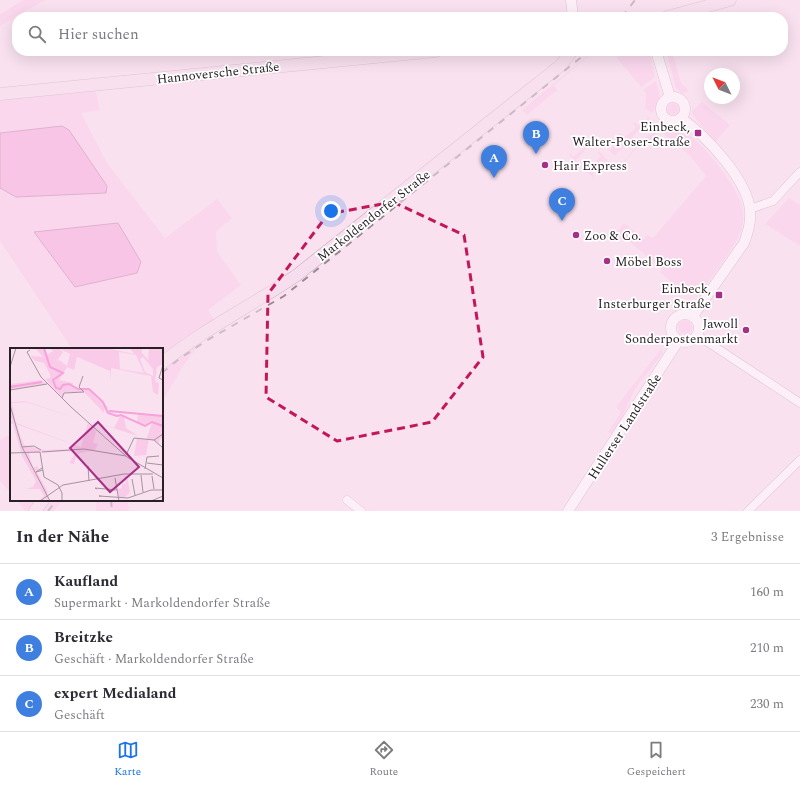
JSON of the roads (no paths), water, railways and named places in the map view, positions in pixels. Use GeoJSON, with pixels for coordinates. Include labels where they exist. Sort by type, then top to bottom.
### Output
{"type":"FeatureCollection","features":[{"type":"Feature","properties":{"kind":"main road"},"geometry":{"type":"LineString","coordinates":[[686,12],[730,0]]}},
{"type":"Feature","properties":{"kind":"main road","name":"Hannoversche Straße"},"geometry":{"type":"LineString","coordinates":[[0,94],[385,56]]}},
{"type":"Feature","properties":{"kind":"main road","name":"Markoldendorfer Straße"},"geometry":{"type":"LineString","coordinates":[[163,362],[187,344],[263,298],[297,275],[561,66],[568,56]]}},
{"type":"Feature","properties":{"kind":"main road"},"geometry":{"type":"LineString","coordinates":[[34,511],[42,501]]}},
{"type":"Feature","properties":{"kind":"street"},"geometry":{"type":"LineString","coordinates":[[571,0],[572,12]]}},
{"type":"Feature","properties":{"kind":"street"},"geometry":{"type":"LineString","coordinates":[[658,56],[670,97]]}},
{"type":"Feature","properties":{"kind":"street"},"geometry":{"type":"LineString","coordinates":[[670,97],[679,98],[684,103],[685,109],[681,118]]}},
{"type":"Feature","properties":{"kind":"street"},"geometry":{"type":"LineString","coordinates":[[670,97],[662,105],[663,116],[669,121],[681,118]]}},
{"type":"Feature","properties":{"kind":"street"},"geometry":{"type":"LineString","coordinates":[[681,118],[698,133],[731,170],[745,192],[750,209],[750,226],[744,243],[693,316]]}},
{"type":"Feature","properties":{"kind":"street"},"geometry":{"type":"LineString","coordinates":[[750,209],[772,201],[800,172]]}},
{"type":"Feature","properties":{"kind":"street"},"geometry":{"type":"LineString","coordinates":[[685,314],[693,316],[698,323],[697,335],[689,341],[679,340],[672,330],[675,319],[685,314]]}},
{"type":"Feature","properties":{"kind":"street"},"geometry":{"type":"LineString","coordinates":[[697,335],[800,404]]}},
{"type":"Feature","properties":{"kind":"street","name":"Hullerser Landstraße"},"geometry":{"type":"LineString","coordinates":[[568,511],[679,340]]}},
{"type":"Feature","properties":{"kind":"street"},"geometry":{"type":"LineString","coordinates":[[748,511],[800,460]]}},
{"type":"Feature","properties":{"kind":"street"},"geometry":{"type":"LineString","coordinates":[[347,500],[361,511]]}},
{"type":"Feature","properties":{"kind":"railway"},"geometry":{"type":"LineString","coordinates":[[626,12],[635,0]]}},
{"type":"Feature","properties":{"kind":"railway"},"geometry":{"type":"LineString","coordinates":[[163,372],[179,359],[206,341],[284,296],[583,56]]}},
{"type":"Feature","properties":{"kind":"railway"},"geometry":{"type":"LineString","coordinates":[[48,511],[56,501]]}},
{"type":"Feature","properties":{"kind":"railway"},"geometry":{"type":"LineString","coordinates":[[111,501],[112,511]]}},
{"type":"Feature","properties":{"kind":"place","name":"Einbeck, Walter-Poser-Straße"},"geometry":{"type":"Point","coordinates":[698,133]}},
{"type":"Feature","properties":{"kind":"place","name":"Breitzke"},"geometry":{"type":"Point","coordinates":[536,154]}},
{"type":"Feature","properties":{"kind":"place","name":"Hair Express"},"geometry":{"type":"Point","coordinates":[545,165]}},
{"type":"Feature","properties":{"kind":"place","name":"Kaufland"},"geometry":{"type":"Point","coordinates":[494,178]}},
{"type":"Feature","properties":{"kind":"place","name":"expert Medialand"},"geometry":{"type":"Point","coordinates":[562,221]}},
{"type":"Feature","properties":{"kind":"place","name":"Zoo & Co."},"geometry":{"type":"Point","coordinates":[576,235]}},
{"type":"Feature","properties":{"kind":"place","name":"Möbel Boss"},"geometry":{"type":"Point","coordinates":[607,261]}},
{"type":"Feature","properties":{"kind":"place","name":"Einbeck, Insterburger Straße"},"geometry":{"type":"Point","coordinates":[719,295]}},
{"type":"Feature","properties":{"kind":"place","name":"Jawoll Sonderpostenmarkt"},"geometry":{"type":"Point","coordinates":[746,330]}}]}
